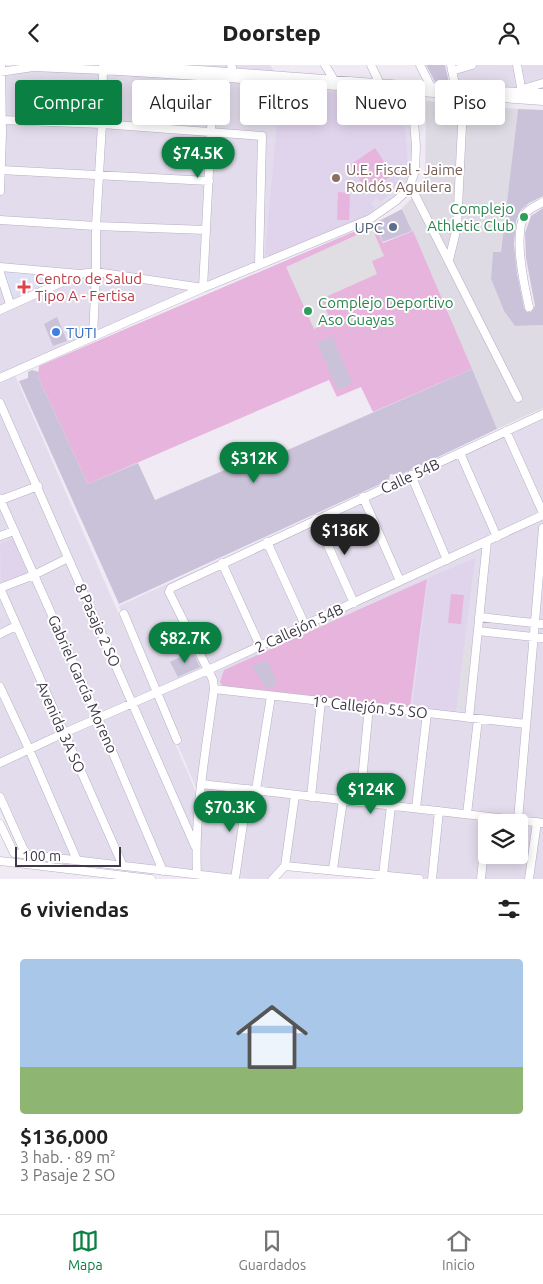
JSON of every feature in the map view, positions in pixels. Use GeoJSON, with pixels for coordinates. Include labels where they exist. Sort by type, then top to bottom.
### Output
{"type":"FeatureCollection","features":[{"type":"Feature","properties":{"kind":"street"},"geometry":{"type":"LineString","coordinates":[[267,65],[275,78]]}},
{"type":"Feature","properties":{"kind":"street"},"geometry":{"type":"LineString","coordinates":[[325,65],[337,83]]}},
{"type":"Feature","properties":{"kind":"street"},"geometry":{"type":"LineString","coordinates":[[370,65],[378,80]]}},
{"type":"Feature","properties":{"kind":"street"},"geometry":{"type":"LineString","coordinates":[[420,65],[431,87]]}},
{"type":"Feature","properties":{"kind":"street"},"geometry":{"type":"LineString","coordinates":[[451,68],[472,65]]}},
{"type":"Feature","properties":{"kind":"street"},"geometry":{"type":"LineString","coordinates":[[517,65],[523,94]]}},
{"type":"Feature","properties":{"kind":"street"},"geometry":{"type":"LineString","coordinates":[[0,191],[1,69],[32,66],[152,67],[214,74],[337,83]]}},
{"type":"Feature","properties":{"kind":"street"},"geometry":{"type":"LineString","coordinates":[[103,67],[103,80]]}},
{"type":"Feature","properties":{"kind":"street"},"geometry":{"type":"LineString","coordinates":[[203,288],[214,74]]}},
{"type":"Feature","properties":{"kind":"street"},"geometry":{"type":"LineString","coordinates":[[523,94],[543,83]]}},
{"type":"Feature","properties":{"kind":"street"},"geometry":{"type":"LineString","coordinates":[[425,88],[435,87]]}},
{"type":"Feature","properties":{"kind":"street"},"geometry":{"type":"LineString","coordinates":[[505,95],[543,93]]}},
{"type":"Feature","properties":{"kind":"street"},"geometry":{"type":"LineString","coordinates":[[523,94],[543,101]]}},
{"type":"Feature","properties":{"kind":"street"},"geometry":{"type":"LineString","coordinates":[[2,120],[15,121]]}},
{"type":"Feature","properties":{"kind":"street"},"geometry":{"type":"LineString","coordinates":[[93,336],[96,226],[102,125]]}},
{"type":"Feature","properties":{"kind":"street"},"geometry":{"type":"LineString","coordinates":[[114,125],[262,136],[259,265]]}},
{"type":"Feature","properties":{"kind":"street"},"geometry":{"type":"LineString","coordinates":[[0,378],[203,288],[370,219],[409,188],[415,171],[415,125]]}},
{"type":"Feature","properties":{"kind":"street"},"geometry":{"type":"LineString","coordinates":[[449,260],[457,227],[462,125]]}},
{"type":"Feature","properties":{"kind":"street"},"geometry":{"type":"LineString","coordinates":[[1,169],[209,181]]}},
{"type":"Feature","properties":{"kind":"street"},"geometry":{"type":"LineString","coordinates":[[409,188],[415,195],[449,260],[518,398]]}},
{"type":"Feature","properties":{"kind":"street"},"geometry":{"type":"LineString","coordinates":[[529,307],[519,255],[522,226],[526,213],[543,202]]}},
{"type":"Feature","properties":{"kind":"street"},"geometry":{"type":"LineString","coordinates":[[0,220],[206,230]]}},
{"type":"Feature","properties":{"kind":"street"},"geometry":{"type":"LineString","coordinates":[[0,267],[80,274],[96,272],[203,288]]}},
{"type":"Feature","properties":{"kind":"street"},"geometry":{"type":"LineString","coordinates":[[0,273],[10,304]]}},
{"type":"Feature","properties":{"kind":"street"},"geometry":{"type":"LineString","coordinates":[[0,310],[80,274]]}},
{"type":"Feature","properties":{"kind":"street","name":"8 Pasaje 2 SO"},"geometry":{"type":"LineString","coordinates":[[0,403],[196,847]]}},
{"type":"Feature","properties":{"kind":"street","name":"Calle 54B"},"geometry":{"type":"LineString","coordinates":[[208,670],[169,592],[170,589],[543,414]]}},
{"type":"Feature","properties":{"kind":"street"},"geometry":{"type":"LineString","coordinates":[[506,431],[543,514]]}},
{"type":"Feature","properties":{"kind":"street"},"geometry":{"type":"LineString","coordinates":[[460,453],[497,537]]}},
{"type":"Feature","properties":{"kind":"street"},"geometry":{"type":"LineString","coordinates":[[411,475],[447,560]]}},
{"type":"Feature","properties":{"kind":"street"},"geometry":{"type":"LineString","coordinates":[[0,499],[38,486]]}},
{"type":"Feature","properties":{"kind":"street"},"geometry":{"type":"LineString","coordinates":[[363,497],[400,581]]}},
{"type":"Feature","properties":{"kind":"street","name":"Gabriel García Moreno"},"geometry":{"type":"LineString","coordinates":[[0,499],[98,718],[163,871]]}},
{"type":"Feature","properties":{"kind":"street","name":"2 Callejón 54B"},"geometry":{"type":"LineString","coordinates":[[0,763],[208,670],[543,514]]}},
{"type":"Feature","properties":{"kind":"street"},"geometry":{"type":"LineString","coordinates":[[316,519],[354,603]]}},
{"type":"Feature","properties":{"kind":"street"},"geometry":{"type":"LineString","coordinates":[[518,814],[534,637],[539,624],[543,528]]}},
{"type":"Feature","properties":{"kind":"street"},"geometry":{"type":"LineString","coordinates":[[0,536],[14,531]]}},
{"type":"Feature","properties":{"kind":"street"},"geometry":{"type":"LineString","coordinates":[[469,718],[487,541]]}},
{"type":"Feature","properties":{"kind":"street"},"geometry":{"type":"LineString","coordinates":[[267,542],[305,625]]}},
{"type":"Feature","properties":{"kind":"street"},"geometry":{"type":"LineString","coordinates":[[0,588],[34,575],[68,558]]}},
{"type":"Feature","properties":{"kind":"street"},"geometry":{"type":"LineString","coordinates":[[222,563],[260,646]]}},
{"type":"Feature","properties":{"kind":"street","name":"Avenida 3A SO"},"geometry":{"type":"LineString","coordinates":[[0,588],[123,866]]}},
{"type":"Feature","properties":{"kind":"street"},"geometry":{"type":"LineString","coordinates":[[124,614],[177,740]]}},
{"type":"Feature","properties":{"kind":"street"},"geometry":{"type":"LineString","coordinates":[[479,617],[539,624]]}},
{"type":"Feature","properties":{"kind":"street"},"geometry":{"type":"LineString","coordinates":[[0,634],[16,626]]}},
{"type":"Feature","properties":{"kind":"street"},"geometry":{"type":"LineString","coordinates":[[478,631],[543,638]]}},
{"type":"Feature","properties":{"kind":"street"},"geometry":{"type":"LineString","coordinates":[[197,874],[196,847],[201,784],[214,689],[213,680],[208,670]]}},
{"type":"Feature","properties":{"kind":"street"},"geometry":{"type":"LineString","coordinates":[[0,687],[77,860]]}},
{"type":"Feature","properties":{"kind":"street","name":"1º Callejón 55 SO"},"geometry":{"type":"LineString","coordinates":[[214,689],[526,724]]}},
{"type":"Feature","properties":{"kind":"street"},"geometry":{"type":"LineString","coordinates":[[0,824],[14,853],[235,879],[271,696]]}},
{"type":"Feature","properties":{"kind":"street"},"geometry":{"type":"LineString","coordinates":[[311,797],[321,701]]}},
{"type":"Feature","properties":{"kind":"street"},"geometry":{"type":"LineString","coordinates":[[360,802],[369,707]]}},
{"type":"Feature","properties":{"kind":"street"},"geometry":{"type":"LineString","coordinates":[[416,809],[427,713]]}},
{"type":"Feature","properties":{"kind":"street"},"geometry":{"type":"LineString","coordinates":[[467,814],[478,719]]}},
{"type":"Feature","properties":{"kind":"street"},"geometry":{"type":"LineString","coordinates":[[201,784],[467,814],[478,817]]}},
{"type":"Feature","properties":{"kind":"street"},"geometry":{"type":"LineString","coordinates":[[273,879],[285,866],[295,795]]}},
{"type":"Feature","properties":{"kind":"street"},"geometry":{"type":"LineString","coordinates":[[0,797],[26,855]]}},
{"type":"Feature","properties":{"kind":"street"},"geometry":{"type":"LineString","coordinates":[[333,869],[342,800]]}},
{"type":"Feature","properties":{"kind":"street"},"geometry":{"type":"LineString","coordinates":[[382,875],[391,806]]}},
{"type":"Feature","properties":{"kind":"street"},"geometry":{"type":"LineString","coordinates":[[432,879],[439,811]]}},
{"type":"Feature","properties":{"kind":"street"},"geometry":{"type":"LineString","coordinates":[[530,879],[540,823]]}},
{"type":"Feature","properties":{"kind":"street"},"geometry":{"type":"LineString","coordinates":[[0,861],[147,879]]}},
{"type":"Feature","properties":{"kind":"street"},"geometry":{"type":"LineString","coordinates":[[481,879],[482,864]]}},
{"type":"Feature","properties":{"kind":"street"},"geometry":{"type":"LineString","coordinates":[[285,866],[333,869],[419,879]]}},
{"type":"Feature","properties":{"kind":"shaded area"},"geometry":{"type":"Polygon","coordinates":[[[104,65],[270,65],[276,74],[356,80],[337,80],[337,125],[417,125],[420,147],[416,173],[397,199],[369,218],[94,333],[102,125],[122,125],[122,80],[103,80],[104,65]]]}},
{"type":"Feature","properties":{"kind":"shaded area"},"geometry":{"type":"Polygon","coordinates":[[[453,65],[543,65],[543,91],[505,89],[505,80],[457,80],[453,65]]]}},
{"type":"Feature","properties":{"kind":"shaded area"},"geometry":{"type":"Polygon","coordinates":[[[27,69],[102,71],[102,80],[15,80],[15,125],[100,125],[92,336],[0,378],[0,72],[27,69]]]}},
{"type":"Feature","properties":{"kind":"shaded area","name":"U.E. Fiscal - Jaime Roldós Aguilera"},"geometry":{"type":"Polygon","coordinates":[[[327,92],[337,93],[337,125],[404,125],[408,165],[393,191],[381,202],[377,198],[371,203],[375,208],[362,219],[270,257],[265,255],[277,125],[327,125],[327,92]]]}},
{"type":"Feature","properties":{"kind":"shaded area"},"geometry":{"type":"Polygon","coordinates":[[[426,101],[435,102],[435,125],[505,125],[505,108],[518,109],[501,252],[493,252],[491,279],[504,311],[515,326],[543,325],[543,408],[497,429],[402,208],[425,181],[426,101]]]}},
{"type":"Feature","properties":{"kind":"shaded area"},"geometry":{"type":"Polygon","coordinates":[[[375,148],[393,175],[368,191],[359,179],[378,165],[359,178],[350,165],[375,148]]]}},
{"type":"Feature","properties":{"kind":"shaded area"},"geometry":{"type":"Polygon","coordinates":[[[338,192],[350,193],[349,220],[337,220],[338,192]]]}},
{"type":"Feature","properties":{"kind":"shaded area","name":"Complejo Deportivo Aso Guayas"},"geometry":{"type":"Polygon","coordinates":[[[374,223],[383,243],[413,231],[472,369],[373,412],[361,387],[337,397],[329,380],[88,484],[38,377],[39,366],[374,223]]]}},
{"type":"Feature","properties":{"kind":"shaded area"},"geometry":{"type":"Polygon","coordinates":[[[372,228],[384,256],[372,261],[377,274],[321,299],[331,321],[314,329],[286,267],[372,228]]]}},
{"type":"Feature","properties":{"kind":"shaded area","name":"Centro de Salud Tipo A - Fertisa"},"geometry":{"type":"Polygon","coordinates":[[[4,273],[62,274],[62,279],[13,295],[4,273]]]}},
{"type":"Feature","properties":{"kind":"shaded area"},"geometry":{"type":"Polygon","coordinates":[[[14,373],[196,792],[194,847],[196,872],[21,856],[0,810],[0,380],[14,373]]]}},
{"type":"Feature","properties":{"kind":"shaded area"},"geometry":{"type":"Polygon","coordinates":[[[543,410],[543,879],[419,879],[284,865],[270,879],[251,879],[198,873],[202,802],[119,606],[543,410]]]}},
{"type":"Feature","properties":{"kind":"shaded area"},"geometry":{"type":"Polygon","coordinates":[[[14,537],[31,573],[1,586],[0,544],[14,537]]]}},
{"type":"Feature","properties":{"kind":"shaded area"},"geometry":{"type":"Polygon","coordinates":[[[475,558],[456,712],[412,708],[428,578],[475,558]]]}},
{"type":"Feature","properties":{"kind":"shaded area"},"geometry":{"type":"Polygon","coordinates":[[[427,579],[410,707],[226,686],[220,682],[224,670],[427,579]]]}},
{"type":"Feature","properties":{"kind":"shaded area"},"geometry":{"type":"Polygon","coordinates":[[[451,594],[464,595],[461,624],[448,623],[451,594]]]}},
{"type":"Feature","properties":{"kind":"shaded area"},"geometry":{"type":"Polygon","coordinates":[[[466,641],[472,642],[463,709],[457,708],[466,641]]]}},
{"type":"Feature","properties":{"kind":"building"},"geometry":{"type":"Polygon","coordinates":[[[426,65],[445,65],[448,80],[435,80],[435,82],[426,65]]]}},
{"type":"Feature","properties":{"kind":"building","name":"Complejo Athletic Club"},"geometry":{"type":"Polygon","coordinates":[[[518,109],[543,110],[543,196],[529,203],[521,210],[516,221],[514,245],[524,308],[527,312],[531,312],[535,306],[526,258],[525,233],[531,216],[543,208],[543,325],[515,326],[504,311],[491,279],[493,252],[501,252],[518,109]]]}},
{"type":"Feature","properties":{"kind":"building","name":"UPC"},"geometry":{"type":"Polygon","coordinates":[[[402,209],[412,231],[383,242],[375,223],[402,209]]]}},
{"type":"Feature","properties":{"kind":"building","name":"TUTI"},"geometry":{"type":"Polygon","coordinates":[[[57,317],[67,341],[53,346],[44,324],[57,317]]]}},
{"type":"Feature","properties":{"kind":"building"},"geometry":{"type":"Polygon","coordinates":[[[332,336],[352,383],[338,390],[317,343],[332,336]]]}},
{"type":"Feature","properties":{"kind":"building"},"geometry":{"type":"Polygon","coordinates":[[[472,369],[497,429],[400,475],[390,474],[389,480],[119,604],[19,381],[28,378],[28,372],[32,370],[39,372],[38,377],[88,484],[138,463],[155,500],[264,453],[267,459],[472,369]]]}},
{"type":"Feature","properties":{"kind":"building"},"geometry":{"type":"Polygon","coordinates":[[[192,651],[200,667],[178,677],[170,662],[192,651]]]}},
{"type":"Feature","properties":{"kind":"building"},"geometry":{"type":"Polygon","coordinates":[[[267,660],[278,685],[265,687],[252,666],[267,660]]]}},
{"type":"Feature","properties":{"kind":"place","name":"U.E. Fiscal - Jaime Roldós Aguilera"},"geometry":{"type":"Point","coordinates":[336,178]}},
{"type":"Feature","properties":{"kind":"place","name":"Complejo Athletic Club"},"geometry":{"type":"Point","coordinates":[524,217]}},
{"type":"Feature","properties":{"kind":"place","name":"UPC"},"geometry":{"type":"Point","coordinates":[393,227]}},
{"type":"Feature","properties":{"kind":"place","name":"Centro de Salud Tipo A - Fertisa"},"geometry":{"type":"Point","coordinates":[24,287]}},
{"type":"Feature","properties":{"kind":"place","name":"Complejo Deportivo Aso Guayas"},"geometry":{"type":"Point","coordinates":[308,311]}},
{"type":"Feature","properties":{"kind":"place","name":"TUTI"},"geometry":{"type":"Point","coordinates":[56,332]}}]}
